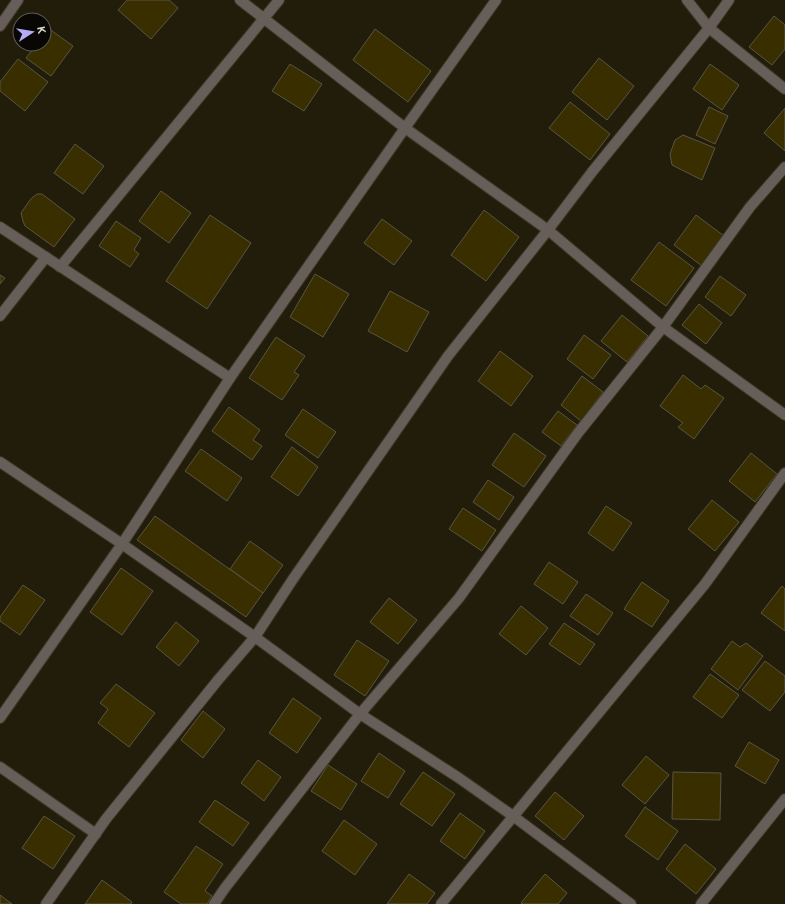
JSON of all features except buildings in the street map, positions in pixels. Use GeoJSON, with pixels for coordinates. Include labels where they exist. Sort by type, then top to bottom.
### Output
{"type":"FeatureCollection","features":[{"type":"Feature","properties":{"kind":"street"},"geometry":{"type":"LineString","coordinates":[[0,26],[18,0]]}},
{"type":"Feature","properties":{"kind":"street"},"geometry":{"type":"LineString","coordinates":[[240,0],[405,128],[548,230],[663,327],[785,415]]}},
{"type":"Feature","properties":{"kind":"street"},"geometry":{"type":"LineString","coordinates":[[60,267],[279,0]]}},
{"type":"Feature","properties":{"kind":"street"},"geometry":{"type":"LineString","coordinates":[[0,718],[122,544],[230,378],[496,0]]}},
{"type":"Feature","properties":{"kind":"street"},"geometry":{"type":"LineString","coordinates":[[687,0],[709,28],[785,89]]}},
{"type":"Feature","properties":{"kind":"street"},"geometry":{"type":"LineString","coordinates":[[46,904],[106,819],[218,680],[255,637],[293,579],[448,356],[592,172],[709,28],[729,0]]}},
{"type":"Feature","properties":{"kind":"street"},"geometry":{"type":"LineString","coordinates":[[214,904],[360,714],[459,598],[578,433],[663,327],[750,207],[785,167]]}},
{"type":"Feature","properties":{"kind":"street"},"geometry":{"type":"LineString","coordinates":[[0,227],[230,378]]}},
{"type":"Feature","properties":{"kind":"street"},"geometry":{"type":"LineString","coordinates":[[0,316],[46,257]]}},
{"type":"Feature","properties":{"kind":"street"},"geometry":{"type":"LineString","coordinates":[[0,462],[122,544],[255,637],[360,714],[459,778],[513,816],[631,904]]}},
{"type":"Feature","properties":{"kind":"street"},"geometry":{"type":"LineString","coordinates":[[441,904],[705,584],[785,473]]}},
{"type":"Feature","properties":{"kind":"street"},"geometry":{"type":"LineString","coordinates":[[0,767],[96,834]]}},
{"type":"Feature","properties":{"kind":"street"},"geometry":{"type":"LineString","coordinates":[[701,904],[785,798]]}}]}
